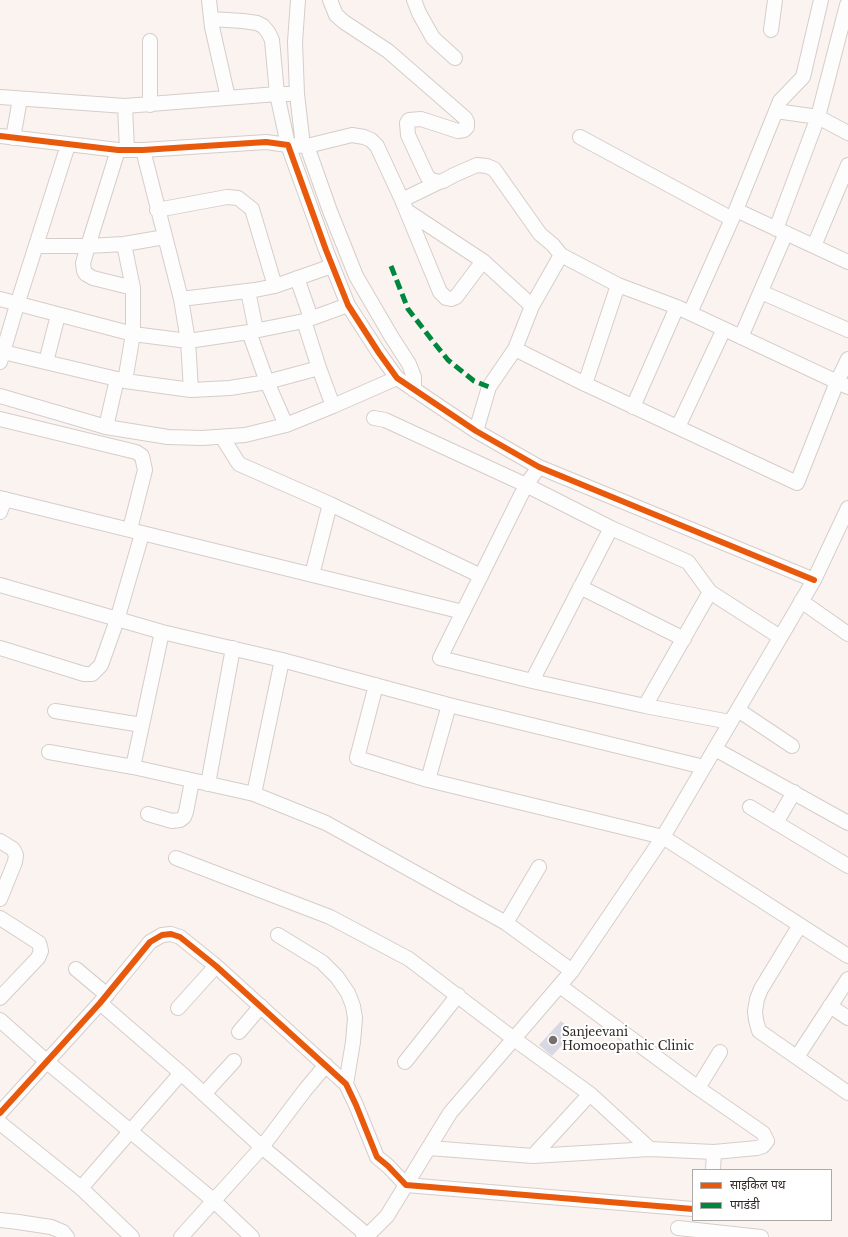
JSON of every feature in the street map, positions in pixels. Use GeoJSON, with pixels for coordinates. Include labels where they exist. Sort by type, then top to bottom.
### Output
{"type":"FeatureCollection","features":[{"type":"Feature","properties":{"kind":"street"},"geometry":{"type":"LineString","coordinates":[[209,0],[211,19],[228,98]]}},
{"type":"Feature","properties":{"kind":"street"},"geometry":{"type":"LineString","coordinates":[[298,0],[295,42],[297,94],[305,146],[322,214]]}},
{"type":"Feature","properties":{"kind":"street"},"geometry":{"type":"LineString","coordinates":[[330,0],[336,14],[344,22],[388,50],[465,118],[467,127],[464,130],[458,131],[421,119],[409,120],[407,123],[408,135],[427,176],[431,180],[438,182]]}},
{"type":"Feature","properties":{"kind":"street"},"geometry":{"type":"LineString","coordinates":[[414,0],[421,18],[433,38],[454,58]]}},
{"type":"Feature","properties":{"kind":"street"},"geometry":{"type":"LineString","coordinates":[[770,30],[775,0]]}},
{"type":"Feature","properties":{"kind":"street"},"geometry":{"type":"LineString","coordinates":[[633,406],[734,214],[780,101],[803,77],[821,0]]}},
{"type":"Feature","properties":{"kind":"street"},"geometry":{"type":"LineString","coordinates":[[741,337],[761,292],[818,117],[847,5]]}},
{"type":"Feature","properties":{"kind":"street"},"geometry":{"type":"LineString","coordinates":[[211,19],[243,20],[257,23],[263,26],[268,32],[272,40],[277,94],[288,145],[322,214],[335,245],[356,276],[397,378],[476,431],[539,467],[814,580]]}},
{"type":"Feature","properties":{"kind":"street"},"geometry":{"type":"LineString","coordinates":[[150,41],[150,105]]}},
{"type":"Feature","properties":{"kind":"street"},"geometry":{"type":"LineString","coordinates":[[0,97],[125,106],[277,94],[297,94]]}},
{"type":"Feature","properties":{"kind":"street"},"geometry":{"type":"LineString","coordinates":[[20,99],[6,137],[122,150],[266,142],[305,146],[352,135],[364,137],[371,140],[377,146],[440,292],[446,298],[451,299],[456,297],[483,261]]}},
{"type":"Feature","properties":{"kind":"street"},"geometry":{"type":"LineString","coordinates":[[125,106],[122,150],[83,263],[86,274],[94,278],[133,288]]}},
{"type":"Feature","properties":{"kind":"street"},"geometry":{"type":"LineString","coordinates":[[776,111],[818,117],[847,128]]}},
{"type":"Feature","properties":{"kind":"street"},"geometry":{"type":"LineString","coordinates":[[580,137],[734,214],[781,231],[848,262]]}},
{"type":"Feature","properties":{"kind":"street"},"geometry":{"type":"LineString","coordinates":[[68,145],[1,357],[46,362],[121,380],[190,390],[230,388],[267,382],[319,368]]}},
{"type":"Feature","properties":{"kind":"street"},"geometry":{"type":"LineString","coordinates":[[143,150],[157,210],[181,299],[188,341],[190,390]]}},
{"type":"Feature","properties":{"kind":"street"},"geometry":{"type":"LineString","coordinates":[[404,206],[438,182],[477,165],[488,166],[494,169],[540,234],[553,245],[561,255],[618,285],[683,310],[843,384]]}},
{"type":"Feature","properties":{"kind":"street"},"geometry":{"type":"LineString","coordinates":[[814,246],[848,165]]}},
{"type":"Feature","properties":{"kind":"street"},"geometry":{"type":"LineString","coordinates":[[157,210],[228,197],[238,198],[252,209],[276,286]]}},
{"type":"Feature","properties":{"kind":"street"},"geometry":{"type":"LineString","coordinates":[[404,206],[483,261],[532,306]]}},
{"type":"Feature","properties":{"kind":"street"},"geometry":{"type":"LineString","coordinates":[[36,246],[124,244],[165,237]]}},
{"type":"Feature","properties":{"kind":"street"},"geometry":{"type":"LineString","coordinates":[[106,427],[121,380],[133,334],[133,288],[124,244]]}},
{"type":"Feature","properties":{"kind":"street"},"geometry":{"type":"LineString","coordinates":[[335,245],[332,266],[348,305],[412,370],[414,390]]}},
{"type":"Feature","properties":{"kind":"street"},"geometry":{"type":"LineString","coordinates":[[476,431],[489,387],[515,349],[532,306],[561,255]]}},
{"type":"Feature","properties":{"kind":"street"},"geometry":{"type":"LineString","coordinates":[[181,299],[276,286],[332,266]]}},
{"type":"Feature","properties":{"kind":"street"},"geometry":{"type":"LineString","coordinates":[[297,278],[319,368],[333,406]]}},
{"type":"Feature","properties":{"kind":"street"},"geometry":{"type":"LineString","coordinates":[[586,384],[618,285]]}},
{"type":"Feature","properties":{"kind":"street"},"geometry":{"type":"LineString","coordinates":[[248,291],[252,331],[267,382],[286,425]]}},
{"type":"Feature","properties":{"kind":"street"},"geometry":{"type":"LineString","coordinates":[[761,292],[848,330]]}},
{"type":"Feature","properties":{"kind":"street"},"geometry":{"type":"LineString","coordinates":[[0,299],[17,305],[133,334],[188,341],[308,320],[348,305]]}},
{"type":"Feature","properties":{"kind":"street"},"geometry":{"type":"LineString","coordinates":[[46,362],[58,315]]}},
{"type":"Feature","properties":{"kind":"street"},"geometry":{"type":"LineString","coordinates":[[678,427],[724,329]]}},
{"type":"Feature","properties":{"kind":"street"},"geometry":{"type":"LineString","coordinates":[[515,349],[796,483],[843,384],[848,359]]}},
{"type":"Feature","properties":{"kind":"street"},"geometry":{"type":"LineString","coordinates":[[0,396],[106,427],[168,436],[202,438],[245,435],[286,425],[397,378]]}},
{"type":"Feature","properties":{"kind":"street"},"geometry":{"type":"LineString","coordinates":[[374,418],[385,420],[526,485],[611,528],[688,562],[710,592],[780,637]]}},
{"type":"Feature","properties":{"kind":"street"},"geometry":{"type":"LineString","coordinates":[[0,419],[136,452],[142,456],[145,470],[136,531],[117,620],[101,664],[92,674],[84,674],[0,648]]}},
{"type":"Feature","properties":{"kind":"street"},"geometry":{"type":"LineString","coordinates":[[222,437],[239,464],[330,504],[481,576]]}},
{"type":"Feature","properties":{"kind":"street"},"geometry":{"type":"LineString","coordinates":[[539,467],[526,485],[440,658],[532,681],[645,706],[730,722]]}},
{"type":"Feature","properties":{"kind":"street"},"geometry":{"type":"LineString","coordinates":[[0,512],[2,498],[463,612]]}},
{"type":"Feature","properties":{"kind":"street"},"geometry":{"type":"LineString","coordinates":[[312,574],[330,504]]}},
{"type":"Feature","properties":{"kind":"street"},"geometry":{"type":"LineString","coordinates":[[76,969],[103,999],[181,1073],[262,1147],[365,1236],[387,1216],[450,1113],[572,971],[663,836],[814,580],[848,508]]}},
{"type":"Feature","properties":{"kind":"street"},"geometry":{"type":"LineString","coordinates":[[532,681],[611,528]]}},
{"type":"Feature","properties":{"kind":"street"},"geometry":{"type":"LineString","coordinates":[[1,586],[162,632],[282,660],[449,705],[704,767]]}},
{"type":"Feature","properties":{"kind":"street"},"geometry":{"type":"LineString","coordinates":[[580,587],[684,639]]}},
{"type":"Feature","properties":{"kind":"street"},"geometry":{"type":"LineString","coordinates":[[645,706],[710,592]]}},
{"type":"Feature","properties":{"kind":"street"},"geometry":{"type":"LineString","coordinates":[[801,601],[848,634]]}},
{"type":"Feature","properties":{"kind":"street"},"geometry":{"type":"LineString","coordinates":[[133,768],[162,632]]}},
{"type":"Feature","properties":{"kind":"street"},"geometry":{"type":"LineString","coordinates":[[208,784],[233,648]]}},
{"type":"Feature","properties":{"kind":"street"},"geometry":{"type":"LineString","coordinates":[[254,794],[282,660]]}},
{"type":"Feature","properties":{"kind":"street"},"geometry":{"type":"LineString","coordinates":[[376,686],[357,758],[428,780],[663,836],[848,956]]}},
{"type":"Feature","properties":{"kind":"street"},"geometry":{"type":"LineString","coordinates":[[428,780],[449,705]]}},
{"type":"Feature","properties":{"kind":"street"},"geometry":{"type":"LineString","coordinates":[[738,710],[792,746]]}},
{"type":"Feature","properties":{"kind":"street"},"geometry":{"type":"LineString","coordinates":[[55,711],[142,725]]}},
{"type":"Feature","properties":{"kind":"street"},"geometry":{"type":"LineString","coordinates":[[715,749],[848,823]]}},
{"type":"Feature","properties":{"kind":"street"},"geometry":{"type":"LineString","coordinates":[[49,752],[254,794],[326,823],[506,923],[572,971]]}},
{"type":"Feature","properties":{"kind":"street"},"geometry":{"type":"LineString","coordinates":[[148,814],[172,821],[180,820],[184,817],[192,781]]}},
{"type":"Feature","properties":{"kind":"street"},"geometry":{"type":"LineString","coordinates":[[776,823],[794,792]]}},
{"type":"Feature","properties":{"kind":"street"},"geometry":{"type":"LineString","coordinates":[[750,807],[848,866]]}},
{"type":"Feature","properties":{"kind":"street"},"geometry":{"type":"LineString","coordinates":[[0,842],[13,849],[16,855],[15,862],[0,899]]}},
{"type":"Feature","properties":{"kind":"street"},"geometry":{"type":"LineString","coordinates":[[176,858],[330,916],[409,959],[514,1039],[590,1094],[650,1149]]}},
{"type":"Feature","properties":{"kind":"street"},"geometry":{"type":"LineString","coordinates":[[506,923],[539,867]]}},
{"type":"Feature","properties":{"kind":"street"},"geometry":{"type":"LineString","coordinates":[[0,918],[39,943],[41,951],[38,958],[0,998]]}},
{"type":"Feature","properties":{"kind":"street"},"geometry":{"type":"LineString","coordinates":[[800,925],[761,989],[757,999],[755,1011],[759,1031],[848,1093]]}},
{"type":"Feature","properties":{"kind":"street"},"geometry":{"type":"LineString","coordinates":[[0,1113],[103,999],[150,942],[162,935],[171,934],[180,938],[216,966],[346,1084],[356,1104],[377,1156],[406,1185],[688,1208],[676,1232],[761,1237]]}},
{"type":"Feature","properties":{"kind":"street"},"geometry":{"type":"LineString","coordinates":[[278,935],[322,962],[337,977],[348,993],[353,1006],[355,1018],[353,1042],[346,1084]]}},
{"type":"Feature","properties":{"kind":"street"},"geometry":{"type":"LineString","coordinates":[[178,1008],[216,966]]}},
{"type":"Feature","properties":{"kind":"street"},"geometry":{"type":"LineString","coordinates":[[797,1057],[848,979]]}},
{"type":"Feature","properties":{"kind":"street"},"geometry":{"type":"LineString","coordinates":[[429,1148],[533,1156],[650,1149],[714,1152],[757,1148],[763,1146],[767,1141],[763,1133],[698,1088],[560,986]]}},
{"type":"Feature","properties":{"kind":"street"},"geometry":{"type":"LineString","coordinates":[[406,1062],[458,995]]}},
{"type":"Feature","properties":{"kind":"street"},"geometry":{"type":"LineString","coordinates":[[239,1032],[261,1006]]}},
{"type":"Feature","properties":{"kind":"street"},"geometry":{"type":"LineString","coordinates":[[830,1006],[848,1018]]}},
{"type":"Feature","properties":{"kind":"street"},"geometry":{"type":"LineString","coordinates":[[0,1020],[46,1061],[213,1200],[252,1237]]}},
{"type":"Feature","properties":{"kind":"street"},"geometry":{"type":"LineString","coordinates":[[698,1088],[720,1052]]}},
{"type":"Feature","properties":{"kind":"street"},"geometry":{"type":"LineString","coordinates":[[204,1094],[234,1061]]}},
{"type":"Feature","properties":{"kind":"street"},"geometry":{"type":"LineString","coordinates":[[181,1237],[262,1147],[304,1090],[326,1065]]}},
{"type":"Feature","properties":{"kind":"street"},"geometry":{"type":"LineString","coordinates":[[81,1188],[181,1073]]}},
{"type":"Feature","properties":{"kind":"street"},"geometry":{"type":"LineString","coordinates":[[533,1156],[590,1094]]}},
{"type":"Feature","properties":{"kind":"street"},"geometry":{"type":"LineString","coordinates":[[0,1123],[81,1188],[132,1237]]}},
{"type":"Feature","properties":{"kind":"street"},"geometry":{"type":"LineString","coordinates":[[713,1169],[714,1152]]}},
{"type":"Feature","properties":{"kind":"street"},"geometry":{"type":"LineString","coordinates":[[0,1220],[51,1227],[62,1232],[67,1237]]}},
{"type":"Feature","properties":{"kind":"building"},"geometry":{"type":"Polygon","coordinates":[[[561,1021],[574,1032],[552,1056],[539,1045],[561,1021]]]}},
{"type":"Feature","properties":{"kind":"marked path"},"geometry":{"type":"LineString","coordinates":[[391,266],[408,309],[435,344],[448,360],[474,381],[489,387]]}},
{"type":"Feature","properties":{"kind":"cycle path"},"geometry":{"type":"LineString","coordinates":[[0,136],[118,150],[143,150],[266,142],[288,145],[326,250],[348,305],[397,378],[476,431],[539,467],[814,580]]}},
{"type":"Feature","properties":{"kind":"cycle path"},"geometry":{"type":"LineString","coordinates":[[0,1113],[100,1003],[150,942],[162,935],[171,934],[180,937],[216,966],[346,1084],[377,1157],[406,1185],[692,1209]]}},
{"type":"Feature","properties":{"kind":"place","name":"Sanjeevani Homoeopathic Clinic"},"geometry":{"type":"Point","coordinates":[553,1040]}}]}
